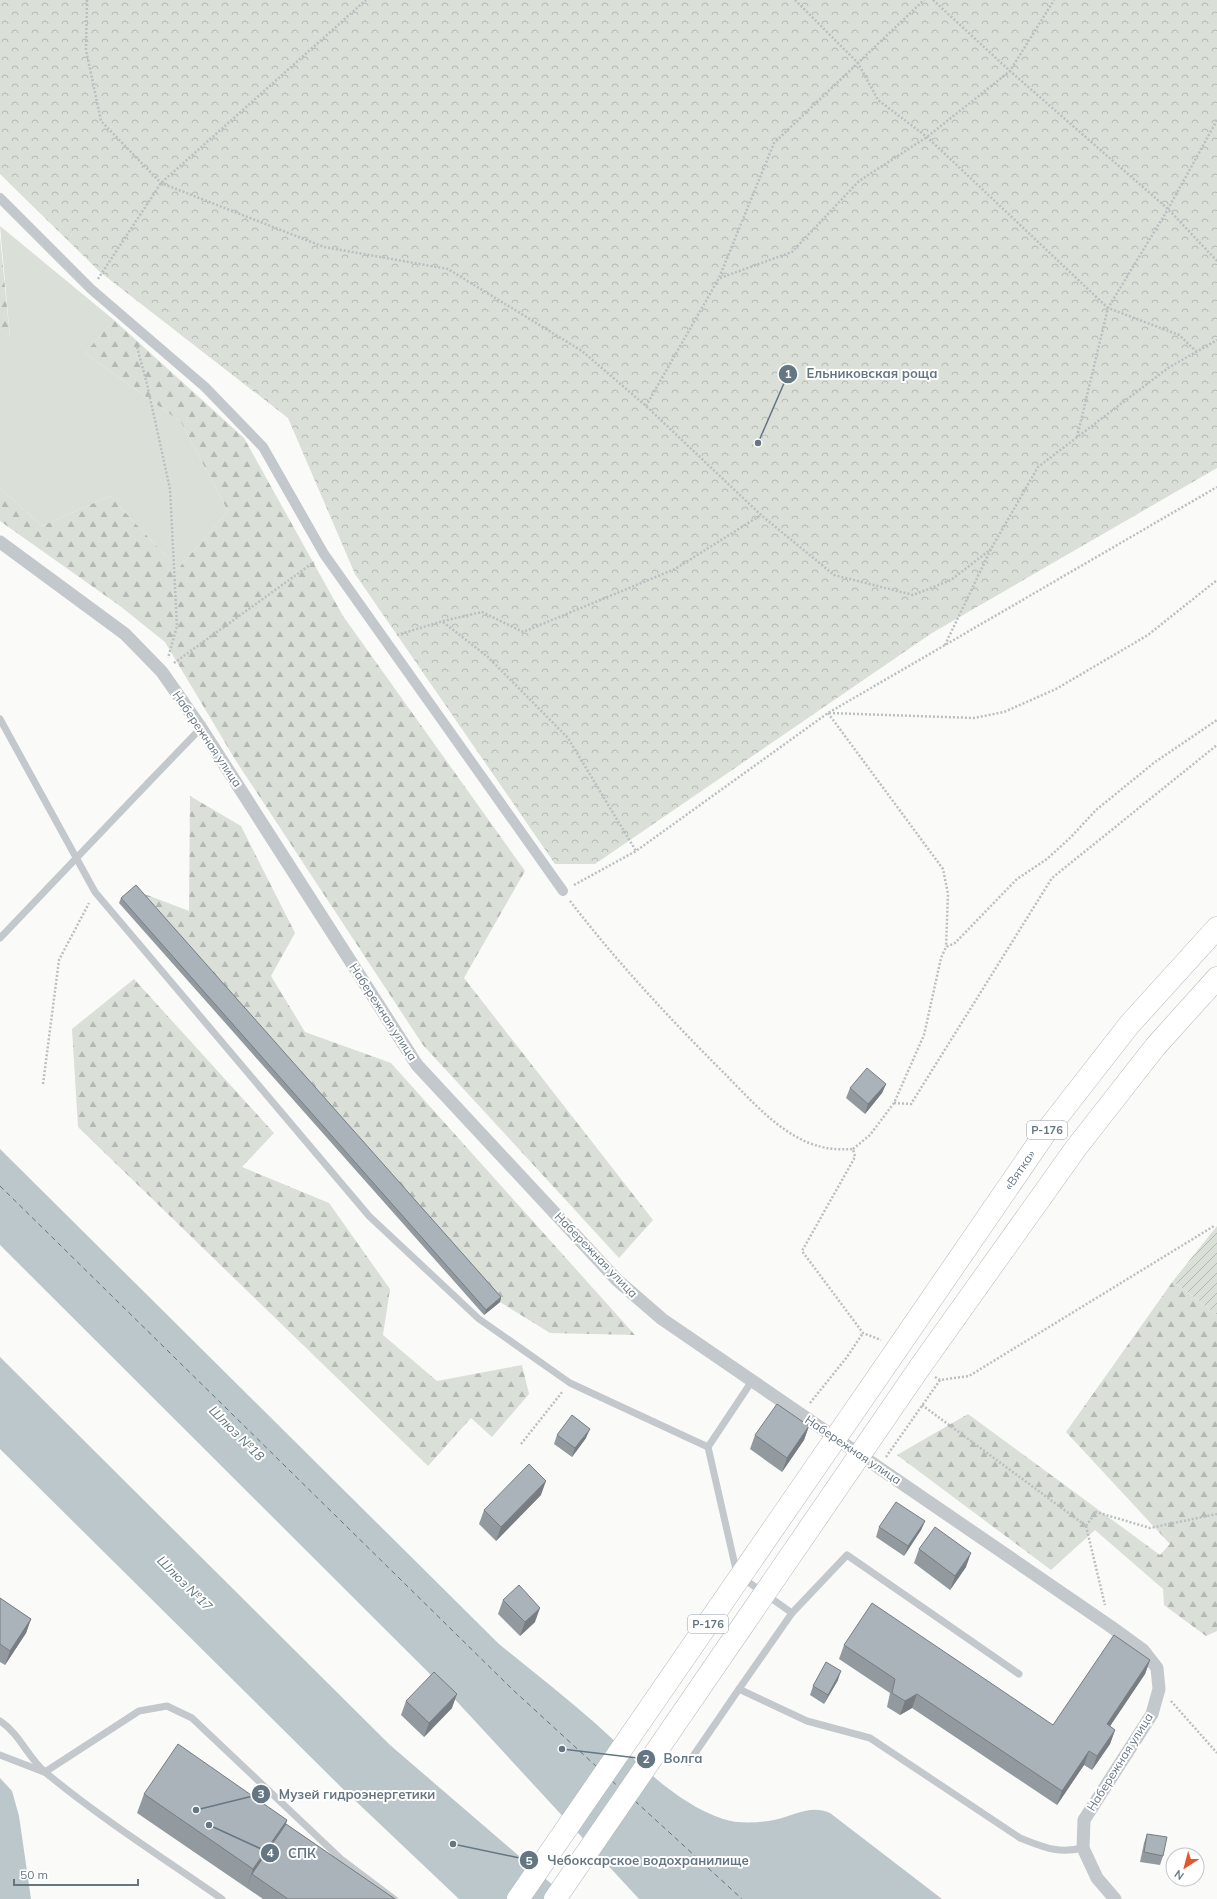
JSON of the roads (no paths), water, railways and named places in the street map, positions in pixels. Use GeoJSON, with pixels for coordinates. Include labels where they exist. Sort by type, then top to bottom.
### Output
{"type":"FeatureCollection","features":[{"type":"Feature","properties":{"kind":"highway","name":"«Вятка»"},"geometry":{"type":"LineString","coordinates":[[518,1899],[1048,1129],[1129,1026],[1217,928]]}},
{"type":"Feature","properties":{"kind":"highway","name":"Р-176"},"geometry":{"type":"LineString","coordinates":[[555,1899],[920,1366],[1076,1148],[1155,1047],[1217,978]]}},
{"type":"Feature","properties":{"kind":"street"},"geometry":{"type":"LineString","coordinates":[[0,198],[91,289],[205,387],[263,447],[324,554],[563,891]]}},
{"type":"Feature","properties":{"kind":"street","name":"Набережная улица"},"geometry":{"type":"LineString","coordinates":[[0,542],[125,634],[163,671],[417,1066],[617,1280],[662,1319],[1110,1626],[1143,1650],[1148,1656],[1157,1668],[1160,1689],[1152,1714],[1084,1820],[1083,1848],[1097,1878],[1115,1899]]}},
{"type":"Feature","properties":{"kind":"lane"},"geometry":{"type":"LineString","coordinates":[[0,719],[95,892],[369,1216],[479,1319],[570,1383],[708,1447]]}},
{"type":"Feature","properties":{"kind":"lane"},"geometry":{"type":"LineString","coordinates":[[0,938],[201,728]]}},
{"type":"Feature","properties":{"kind":"lane"},"geometry":{"type":"LineString","coordinates":[[752,1381],[708,1447],[737,1574],[792,1613]]}},
{"type":"Feature","properties":{"kind":"lane"},"geometry":{"type":"LineString","coordinates":[[689,1762],[792,1613],[848,1555],[1019,1674]]}},
{"type":"Feature","properties":{"kind":"lane"},"geometry":{"type":"LineString","coordinates":[[740,1689],[807,1721],[870,1738],[1020,1838],[1047,1848],[1068,1852],[1083,1848]]}},
{"type":"Feature","properties":{"kind":"lane"},"geometry":{"type":"LineString","coordinates":[[45,1772],[139,1711],[167,1706],[192,1718],[341,1858],[394,1899]]}},
{"type":"Feature","properties":{"kind":"lane"},"geometry":{"type":"LineString","coordinates":[[0,1722],[10,1728],[45,1772],[124,1832],[222,1899]]}},
{"type":"Feature","properties":{"kind":"lane"},"geometry":{"type":"LineString","coordinates":[[0,1755],[45,1772]]}},
{"type":"Feature","properties":{"kind":"water","name":"Шлюз №18"},"geometry":{"type":"Polygon","coordinates":[[[0,1149],[499,1644],[595,1723],[655,1778],[687,1802],[729,1821],[768,1821],[809,1810],[830,1813],[942,1899],[639,1899],[450,1694],[0,1245],[0,1149]]]}},
{"type":"Feature","properties":{"kind":"water","name":"Шлюз №17"},"geometry":{"type":"Polygon","coordinates":[[[0,1357],[390,1745],[569,1899],[459,1899],[344,1790],[0,1449],[0,1357]]]}},
{"type":"Feature","properties":{"kind":"water"},"geometry":{"type":"Polygon","coordinates":[[[0,1778],[12,1791],[19,1816],[31,1899],[0,1899],[0,1778]]]}},
{"type":"Feature","properties":{"kind":"place","name":"Ельниковская роща"},"geometry":{"type":"Point","coordinates":[758,443]}},
{"type":"Feature","properties":{"kind":"place","name":"Волга"},"geometry":{"type":"Point","coordinates":[562,1749]}},
{"type":"Feature","properties":{"kind":"place","name":"Музей гидроэнергетики"},"geometry":{"type":"Point","coordinates":[196,1810]}},
{"type":"Feature","properties":{"kind":"place","name":"СПК"},"geometry":{"type":"Point","coordinates":[209,1825]}},
{"type":"Feature","properties":{"kind":"place","name":"Чебоксарское водохранилище"},"geometry":{"type":"Point","coordinates":[453,1844]}}]}
